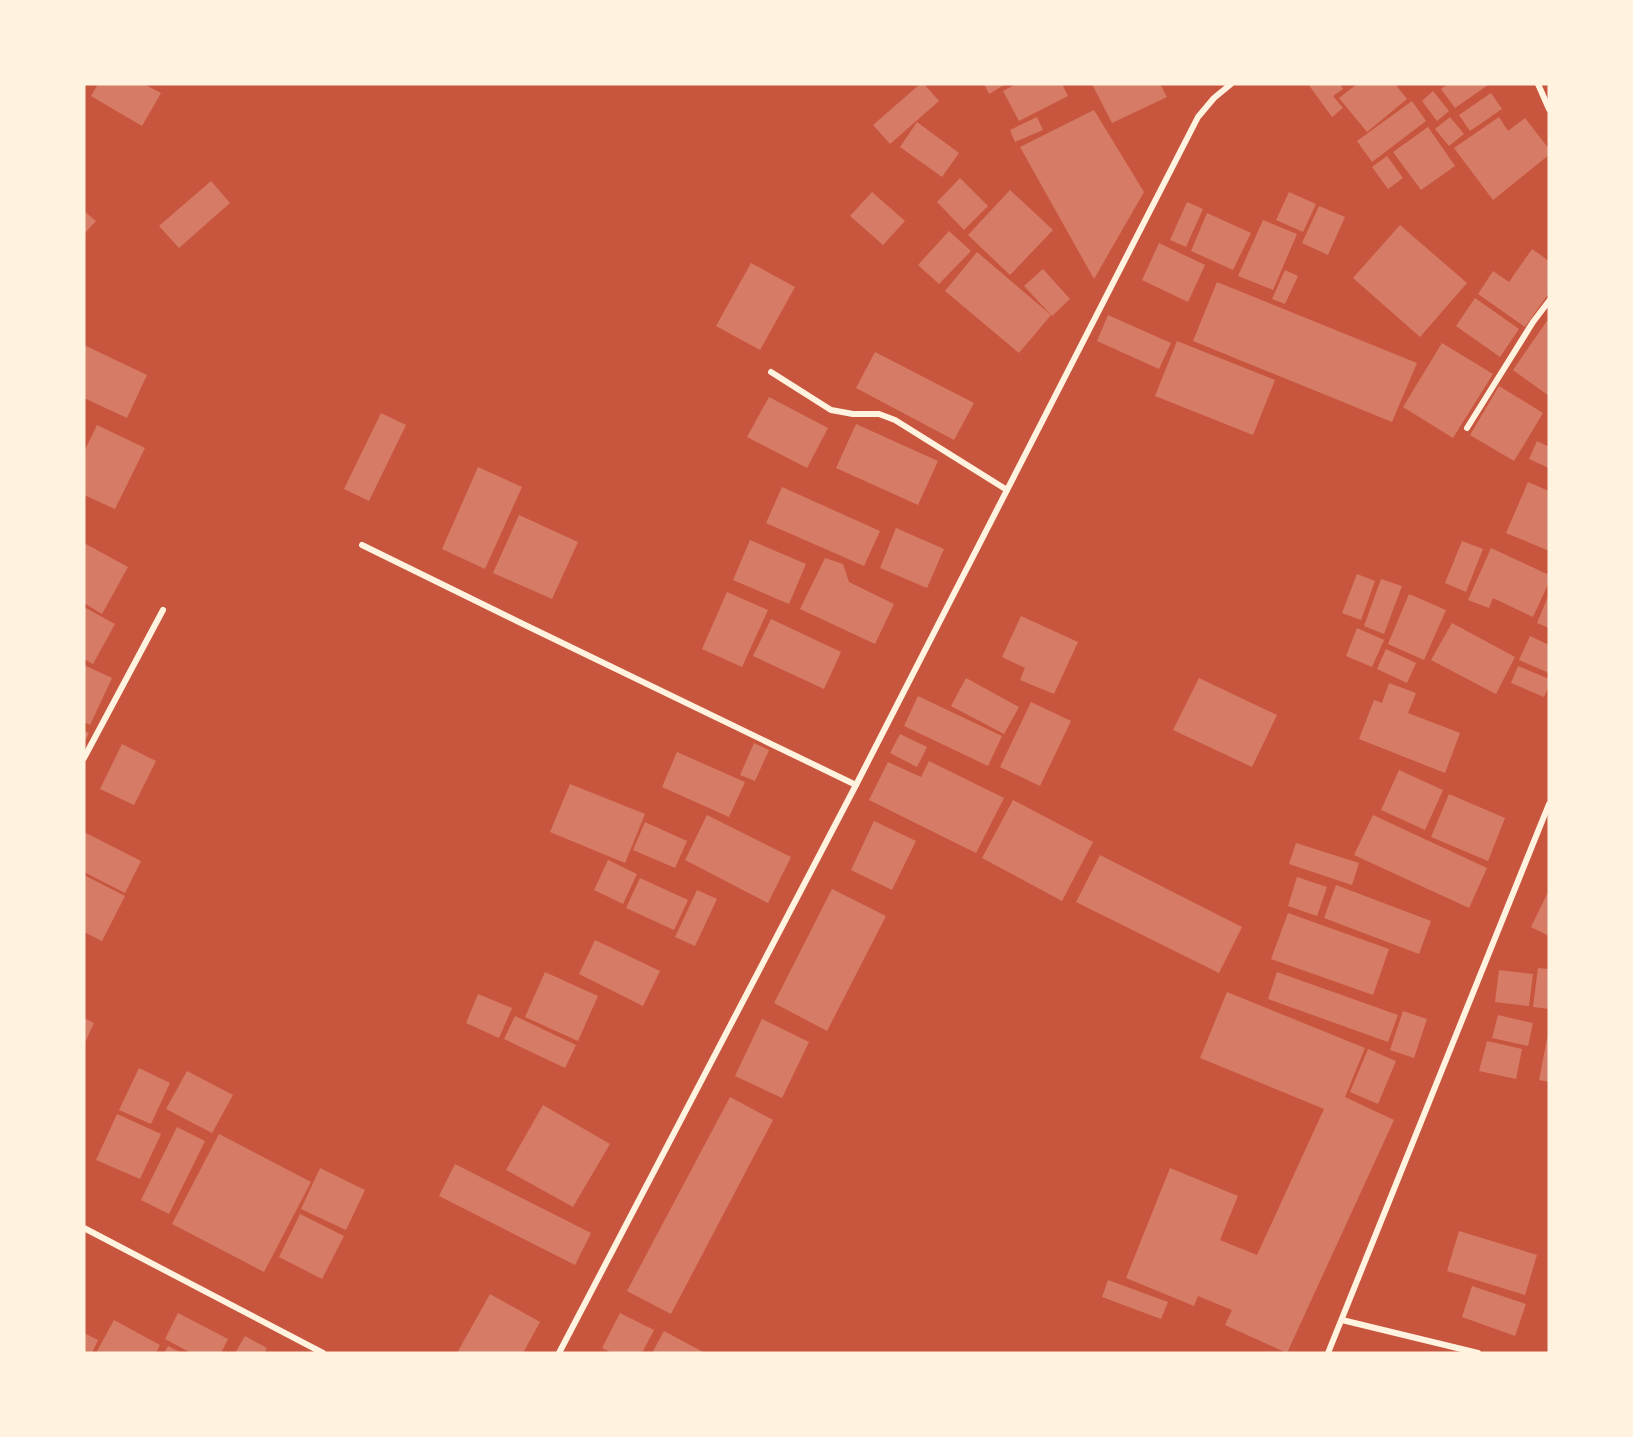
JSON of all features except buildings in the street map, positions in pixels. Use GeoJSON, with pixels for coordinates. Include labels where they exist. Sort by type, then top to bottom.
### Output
{"type":"FeatureCollection","features":[{"type":"Feature","properties":{"kind":"street"},"geometry":{"type":"LineString","coordinates":[[559,1353],[856,785],[1198,117],[1214,98],[1231,84]]}},
{"type":"Feature","properties":{"kind":"street"},"geometry":{"type":"LineString","coordinates":[[1538,84],[1549,110]]}},
{"type":"Feature","properties":{"kind":"street"},"geometry":{"type":"LineString","coordinates":[[1467,428],[1533,322],[1549,301]]}},
{"type":"Feature","properties":{"kind":"street"},"geometry":{"type":"LineString","coordinates":[[771,372],[831,410],[853,414],[879,414],[895,420],[1007,490]]}},
{"type":"Feature","properties":{"kind":"street"},"geometry":{"type":"LineString","coordinates":[[362,544],[856,785]]}},
{"type":"Feature","properties":{"kind":"street"},"geometry":{"type":"LineString","coordinates":[[84,758],[163,610]]}},
{"type":"Feature","properties":{"kind":"street"},"geometry":{"type":"LineString","coordinates":[[1328,1353],[1549,804]]}},
{"type":"Feature","properties":{"kind":"street"},"geometry":{"type":"LineString","coordinates":[[84,1228],[323,1353]]}},
{"type":"Feature","properties":{"kind":"street"},"geometry":{"type":"LineString","coordinates":[[1341,1320],[1478,1353]]}}]}
